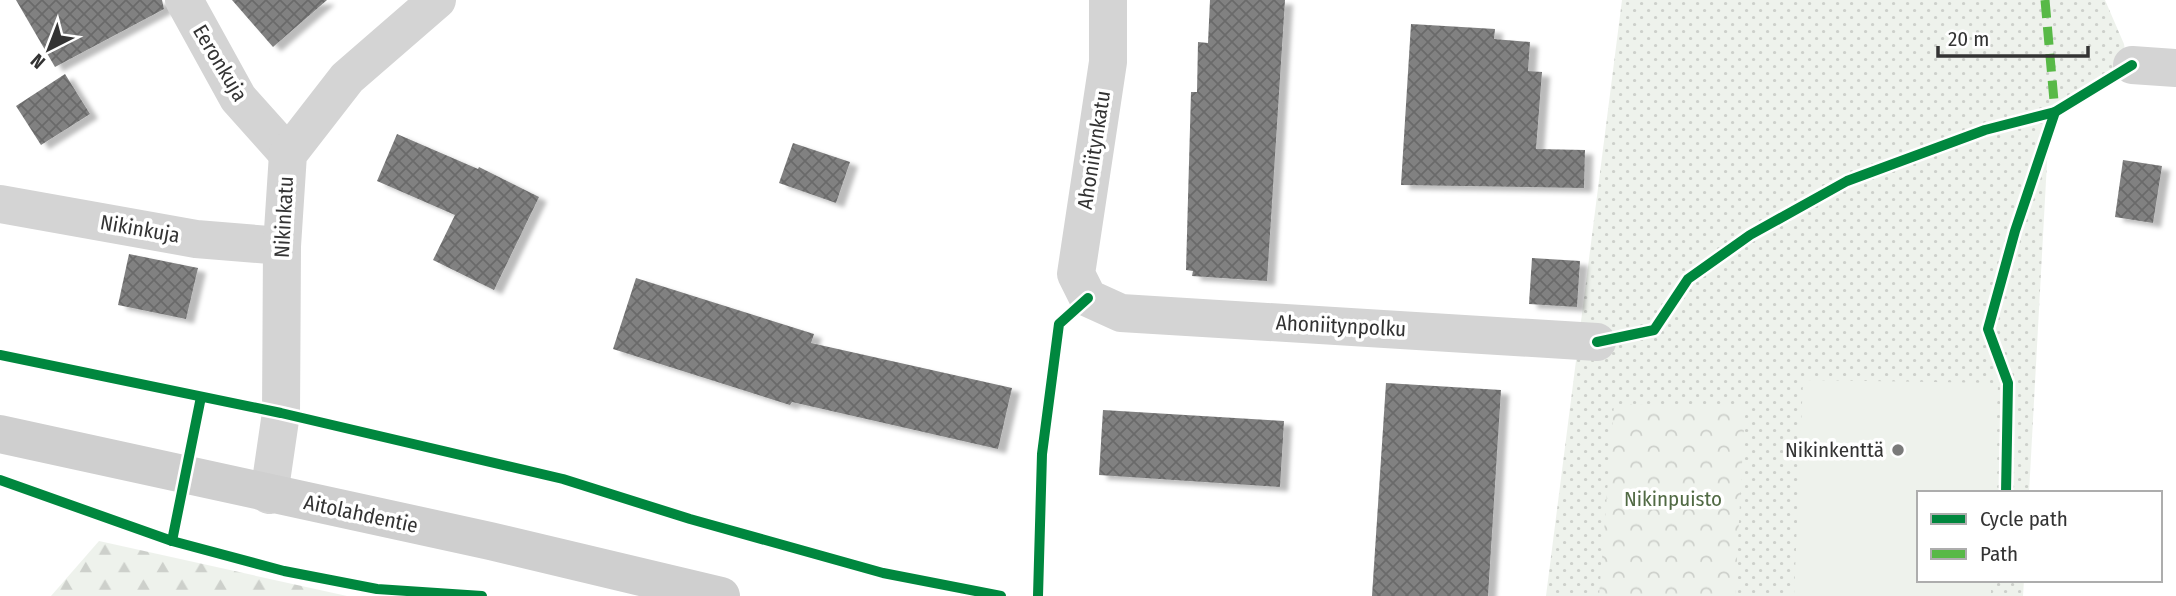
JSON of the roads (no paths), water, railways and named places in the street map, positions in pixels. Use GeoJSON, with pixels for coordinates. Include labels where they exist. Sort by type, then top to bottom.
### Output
{"type":"FeatureCollection","features":[{"type":"Feature","properties":{"kind":"main road","name":"Aitolahdentie"},"geometry":{"type":"LineString","coordinates":[[0,434],[489,541],[721,596]]}},
{"type":"Feature","properties":{"kind":"street","name":"Eeronkuja"},"geometry":{"type":"LineString","coordinates":[[184,0],[238,98],[288,154]]}},
{"type":"Feature","properties":{"kind":"street","name":"Nikinkatu"},"geometry":{"type":"LineString","coordinates":[[269,495],[281,413],[282,246],[288,154],[347,78],[437,0]]}},
{"type":"Feature","properties":{"kind":"street","name":"Ahoniitynkatu"},"geometry":{"type":"LineString","coordinates":[[1088,298],[1076,274],[1108,62],[1108,0]]}},
{"type":"Feature","properties":{"kind":"street"},"geometry":{"type":"LineString","coordinates":[[2132,65],[2176,68]]}},
{"type":"Feature","properties":{"kind":"street","name":"Nikinkuja"},"geometry":{"type":"LineString","coordinates":[[0,204],[196,239],[282,246]]}},
{"type":"Feature","properties":{"kind":"street","name":"Ahoniitynpolku"},"geometry":{"type":"LineString","coordinates":[[1088,298],[1121,313],[1597,342]]}},
{"type":"Feature","properties":{"kind":"place","name":"Nikinkenttä"},"geometry":{"type":"Point","coordinates":[1898,450]}},
{"type":"Feature","properties":{"kind":"park label","name":"Nikinpuisto"},"geometry":{"type":"Point","coordinates":[1673,499]}}]}
